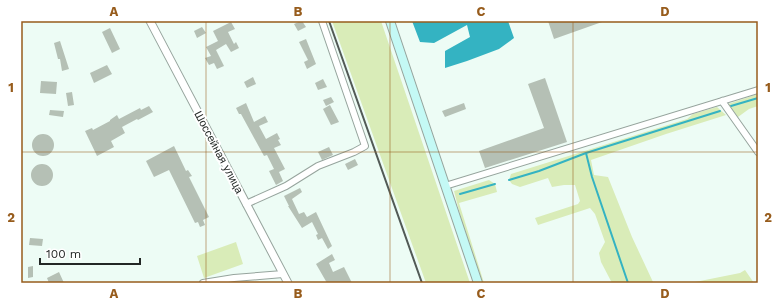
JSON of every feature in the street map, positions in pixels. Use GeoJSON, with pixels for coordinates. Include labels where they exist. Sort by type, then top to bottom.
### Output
{"type":"FeatureCollection","features":[{"type":"Feature","properties":{"kind":"main road"},"geometry":{"type":"LineString","coordinates":[[390,21],[478,283]]}},
{"type":"Feature","properties":{"kind":"street","name":"Шоссейная улица"},"geometry":{"type":"LineString","coordinates":[[150,21],[288,283]]}},
{"type":"Feature","properties":{"kind":"street"},"geometry":{"type":"LineString","coordinates":[[246,204],[286,186],[318,166],[354,152],[365,146],[322,21]]}},
{"type":"Feature","properties":{"kind":"street"},"geometry":{"type":"LineString","coordinates":[[445,186],[758,90]]}},
{"type":"Feature","properties":{"kind":"street"},"geometry":{"type":"LineString","coordinates":[[722,101],[758,152]]}},
{"type":"Feature","properties":{"kind":"street"},"geometry":{"type":"LineString","coordinates":[[204,283],[234,278],[283,274]]}},
{"type":"Feature","properties":{"kind":"green space"},"geometry":{"type":"Polygon","coordinates":[[[332,21],[381,21],[470,283],[426,283],[332,21]]]}},
{"type":"Feature","properties":{"kind":"green space"},"geometry":{"type":"Polygon","coordinates":[[[758,94],[758,106],[749,109],[738,117],[728,104],[758,94]]]}},
{"type":"Feature","properties":{"kind":"green space"},"geometry":{"type":"Polygon","coordinates":[[[717,107],[726,115],[591,160],[594,175],[608,177],[632,237],[653,282],[655,283],[612,283],[601,262],[599,253],[605,242],[595,214],[590,208],[538,225],[535,218],[578,204],[580,201],[575,185],[552,187],[548,178],[520,187],[512,184],[509,180],[511,174],[687,119],[693,114],[717,107]]]}},
{"type":"Feature","properties":{"kind":"green space"},"geometry":{"type":"Polygon","coordinates":[[[489,180],[495,184],[497,192],[459,203],[484,283],[482,283],[464,230],[454,191],[489,180]]]}},
{"type":"Feature","properties":{"kind":"green space"},"geometry":{"type":"Polygon","coordinates":[[[236,242],[243,264],[204,278],[197,256],[236,242]]]}},
{"type":"Feature","properties":{"kind":"green space"},"geometry":{"type":"Polygon","coordinates":[[[745,270],[754,283],[690,283],[740,273],[745,270]]]}},
{"type":"Feature","properties":{"kind":"water"},"geometry":{"type":"Polygon","coordinates":[[[412,21],[508,21],[514,38],[499,49],[445,68],[445,51],[470,37],[467,25],[434,43],[420,42],[412,21]]]}},
{"type":"Feature","properties":{"kind":"building"},"geometry":{"type":"Polygon","coordinates":[[[301,21],[306,27],[298,31],[294,24],[301,21]]]}},
{"type":"Feature","properties":{"kind":"building"},"geometry":{"type":"Polygon","coordinates":[[[548,21],[602,21],[602,22],[554,39],[548,21]]]}},
{"type":"Feature","properties":{"kind":"building"},"geometry":{"type":"Polygon","coordinates":[[[231,22],[235,29],[228,32],[234,44],[236,42],[239,48],[231,52],[226,44],[216,50],[224,66],[217,69],[214,63],[209,65],[205,58],[211,56],[206,47],[218,41],[213,31],[231,22]]]}},
{"type":"Feature","properties":{"kind":"building"},"geometry":{"type":"Polygon","coordinates":[[[202,27],[206,33],[197,38],[194,31],[202,27]]]}},
{"type":"Feature","properties":{"kind":"building"},"geometry":{"type":"Polygon","coordinates":[[[110,28],[120,49],[112,53],[102,32],[110,28]]]}},
{"type":"Feature","properties":{"kind":"building"},"geometry":{"type":"Polygon","coordinates":[[[306,39],[316,64],[307,69],[304,62],[308,60],[299,42],[306,39]]]}},
{"type":"Feature","properties":{"kind":"building"},"geometry":{"type":"Polygon","coordinates":[[[60,41],[69,69],[62,71],[60,59],[58,59],[54,43],[60,41]]]}},
{"type":"Feature","properties":{"kind":"building"},"geometry":{"type":"Polygon","coordinates":[[[107,65],[112,74],[94,83],[90,73],[107,65]]]}},
{"type":"Feature","properties":{"kind":"building"},"geometry":{"type":"Polygon","coordinates":[[[253,77],[256,84],[247,88],[244,82],[253,77]]]}},
{"type":"Feature","properties":{"kind":"building"},"geometry":{"type":"Polygon","coordinates":[[[545,78],[567,142],[485,168],[479,151],[544,128],[528,84],[545,78]]]}},
{"type":"Feature","properties":{"kind":"building"},"geometry":{"type":"Polygon","coordinates":[[[323,79],[327,87],[318,90],[315,83],[323,79]]]}},
{"type":"Feature","properties":{"kind":"building"},"geometry":{"type":"Polygon","coordinates":[[[41,81],[57,82],[56,94],[40,93],[41,81]]]}},
{"type":"Feature","properties":{"kind":"building"},"geometry":{"type":"Polygon","coordinates":[[[72,92],[74,105],[68,106],[66,93],[72,92]]]}},
{"type":"Feature","properties":{"kind":"building"},"geometry":{"type":"Polygon","coordinates":[[[331,97],[334,102],[326,106],[323,100],[331,97]]]}},
{"type":"Feature","properties":{"kind":"building"},"geometry":{"type":"Polygon","coordinates":[[[246,103],[254,122],[265,116],[268,122],[259,126],[266,139],[277,133],[280,139],[278,140],[281,145],[274,148],[285,169],[279,172],[283,181],[276,185],[269,171],[274,169],[267,155],[264,156],[241,114],[239,114],[236,108],[246,103]]]}},
{"type":"Feature","properties":{"kind":"building"},"geometry":{"type":"Polygon","coordinates":[[[464,103],[466,109],[445,117],[442,111],[464,103]]]}},
{"type":"Feature","properties":{"kind":"building"},"geometry":{"type":"Polygon","coordinates":[[[330,105],[339,122],[331,125],[323,109],[330,105]]]}},
{"type":"Feature","properties":{"kind":"building"},"geometry":{"type":"Polygon","coordinates":[[[149,106],[153,112],[122,127],[125,133],[111,141],[114,147],[97,156],[85,131],[92,128],[93,130],[110,121],[117,115],[119,119],[140,108],[141,110],[149,106]]]}},
{"type":"Feature","properties":{"kind":"building"},"geometry":{"type":"Polygon","coordinates":[[[50,110],[64,111],[63,117],[49,115],[50,110]]]}},
{"type":"Feature","properties":{"kind":"building"},"geometry":{"type":"Polygon","coordinates":[[[43,134],[51,137],[54,145],[51,153],[43,156],[35,153],[32,145],[35,137],[43,134]]]}},
{"type":"Feature","properties":{"kind":"building"},"geometry":{"type":"Polygon","coordinates":[[[174,146],[186,171],[188,170],[192,176],[189,177],[209,217],[203,220],[205,225],[200,227],[198,222],[195,223],[169,170],[154,177],[146,161],[174,146]]]}},
{"type":"Feature","properties":{"kind":"building"},"geometry":{"type":"Polygon","coordinates":[[[329,147],[333,155],[322,160],[318,152],[329,147]]]}},
{"type":"Feature","properties":{"kind":"building"},"geometry":{"type":"Polygon","coordinates":[[[355,159],[358,165],[348,170],[345,164],[355,159]]]}},
{"type":"Feature","properties":{"kind":"building"},"geometry":{"type":"Polygon","coordinates":[[[42,164],[50,167],[53,175],[50,183],[42,186],[34,183],[31,175],[34,167],[42,164]]]}},
{"type":"Feature","properties":{"kind":"building"},"geometry":{"type":"Polygon","coordinates":[[[300,188],[302,192],[292,199],[299,214],[304,212],[307,217],[316,212],[332,246],[328,249],[322,238],[318,240],[316,235],[318,234],[312,222],[302,228],[288,206],[284,196],[300,188]]]}},
{"type":"Feature","properties":{"kind":"building"},"geometry":{"type":"Polygon","coordinates":[[[30,238],[43,239],[42,246],[29,245],[30,238]]]}},
{"type":"Feature","properties":{"kind":"building"},"geometry":{"type":"Polygon","coordinates":[[[332,254],[335,260],[329,263],[333,272],[344,267],[352,283],[327,283],[316,264],[332,254]]]}},
{"type":"Feature","properties":{"kind":"building"},"geometry":{"type":"Polygon","coordinates":[[[33,266],[33,277],[28,278],[28,267],[33,266]]]}},
{"type":"Feature","properties":{"kind":"building"},"geometry":{"type":"Polygon","coordinates":[[[59,272],[64,283],[49,283],[47,278],[59,272]]]}},
{"type":"Feature","properties":{"kind":"waterway"},"geometry":{"type":"LineString","coordinates":[[731,106],[758,98]]}},
{"type":"Feature","properties":{"kind":"waterway"},"geometry":{"type":"LineString","coordinates":[[509,180],[539,171],[586,153],[720,111]]}},
{"type":"Feature","properties":{"kind":"waterway"},"geometry":{"type":"LineString","coordinates":[[586,153],[592,177],[628,283]]}},
{"type":"Feature","properties":{"kind":"waterway"},"geometry":{"type":"LineString","coordinates":[[460,194],[495,184]]}},
{"type":"Feature","properties":{"kind":"railway"},"geometry":{"type":"LineString","coordinates":[[329,21],[422,283]]}}]}
